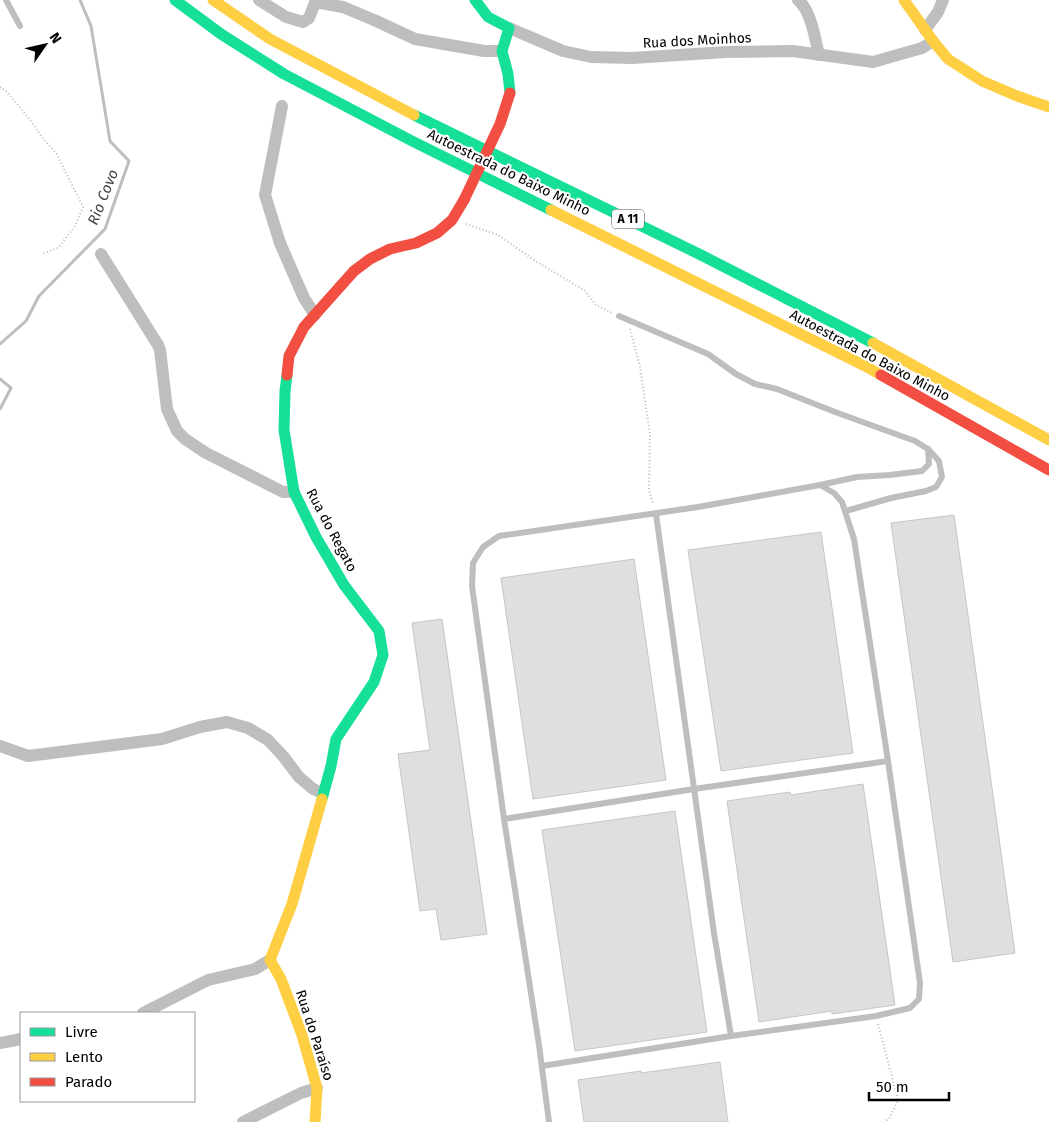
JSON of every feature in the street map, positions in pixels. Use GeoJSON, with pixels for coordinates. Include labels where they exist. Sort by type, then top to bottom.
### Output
{"type":"FeatureCollection","features":[{"type":"Feature","properties":{"kind":"main road","name":"Autoestrada do Baixo Minho"},"geometry":{"type":"LineString","coordinates":[[175,0],[220,34],[284,74],[421,145],[865,366],[1049,470]]}},
{"type":"Feature","properties":{"kind":"main road","name":"Autoestrada do Baixo Minho"},"geometry":{"type":"LineString","coordinates":[[213,0],[270,39],[395,106],[832,321],[1049,440]]}},
{"type":"Feature","properties":{"kind":"main road","name":"Rua dos Moinhos"},"geometry":{"type":"LineString","coordinates":[[475,0],[488,17],[509,28]]}},
{"type":"Feature","properties":{"kind":"main road"},"geometry":{"type":"LineString","coordinates":[[904,0],[948,59],[982,82],[1049,107]]}},
{"type":"Feature","properties":{"kind":"main road"},"geometry":{"type":"LineString","coordinates":[[502,51],[509,28]]}},
{"type":"Feature","properties":{"kind":"main road","name":"Rua do Regato"},"geometry":{"type":"LineString","coordinates":[[270,960],[292,904],[331,766],[336,739],[374,682],[383,655],[379,631],[344,584],[316,536],[294,492],[284,430],[285,391],[289,356],[304,327],[354,271],[370,259],[390,250],[416,243],[437,233],[452,220],[464,200],[500,124],[510,93],[508,74],[502,51]]}},
{"type":"Feature","properties":{"kind":"main road","name":"Rua do Paraíso"},"geometry":{"type":"LineString","coordinates":[[270,960],[281,979],[302,1035],[317,1088],[315,1122]]}},
{"type":"Feature","properties":{"kind":"street"},"geometry":{"type":"LineString","coordinates":[[258,0],[286,17],[303,22],[309,18],[315,1],[344,7],[415,39],[484,51],[502,51]]}},
{"type":"Feature","properties":{"kind":"street"},"geometry":{"type":"LineString","coordinates":[[798,0],[809,16],[820,55]]}},
{"type":"Feature","properties":{"kind":"street"},"geometry":{"type":"LineString","coordinates":[[925,30],[938,12],[943,0]]}},
{"type":"Feature","properties":{"kind":"street","name":"Rua dos Moinhos"},"geometry":{"type":"LineString","coordinates":[[509,28],[563,52],[591,57],[632,58],[726,52],[793,51],[874,62],[922,48],[933,41]]}},
{"type":"Feature","properties":{"kind":"street"},"geometry":{"type":"LineString","coordinates":[[282,106],[265,195],[280,243],[304,298],[315,315]]}},
{"type":"Feature","properties":{"kind":"street"},"geometry":{"type":"LineString","coordinates":[[101,254],[158,345],[167,409],[177,431],[185,439],[206,453],[282,492],[294,492]]}},
{"type":"Feature","properties":{"kind":"street"},"geometry":{"type":"LineString","coordinates":[[0,746],[28,756],[162,739],[200,727],[227,722],[248,728],[268,740],[299,777],[313,789],[323,793]]}},
{"type":"Feature","properties":{"kind":"street"},"geometry":{"type":"LineString","coordinates":[[145,1012],[208,980],[255,969],[270,960]]}},
{"type":"Feature","properties":{"kind":"street"},"geometry":{"type":"LineString","coordinates":[[0,1044],[20,1039]]}},
{"type":"Feature","properties":{"kind":"street"},"geometry":{"type":"LineString","coordinates":[[243,1122],[301,1093],[317,1088]]}},
{"type":"Feature","properties":{"kind":"lane"},"geometry":{"type":"LineString","coordinates":[[6,0],[20,26]]}},
{"type":"Feature","properties":{"kind":"lane"},"geometry":{"type":"LineString","coordinates":[[619,316],[708,354],[736,374],[755,384],[777,389],[915,441],[928,449],[939,461],[942,477],[936,487],[846,511]]}},
{"type":"Feature","properties":{"kind":"lane"},"geometry":{"type":"LineString","coordinates":[[549,1122],[504,820],[472,586],[473,563],[483,547],[499,536],[698,508],[857,477],[922,471],[929,464],[928,449]]}},
{"type":"Feature","properties":{"kind":"lane"},"geometry":{"type":"LineString","coordinates":[[542,1066],[732,1036],[876,1016],[910,1008],[919,999],[920,983],[854,539],[842,502],[834,493],[820,485]]}},
{"type":"Feature","properties":{"kind":"lane"},"geometry":{"type":"LineString","coordinates":[[656,514],[714,933],[732,1036]]}},
{"type":"Feature","properties":{"kind":"lane"},"geometry":{"type":"LineString","coordinates":[[504,820],[694,789],[888,761]]}},
{"type":"Feature","properties":{"kind":"path"},"geometry":{"type":"LineString","coordinates":[[0,87],[6,90],[56,153],[83,207],[75,226],[58,248],[42,254]]}},
{"type":"Feature","properties":{"kind":"path"},"geometry":{"type":"LineString","coordinates":[[452,220],[498,235],[537,262],[584,290],[596,305],[619,316],[630,330],[640,367],[650,435],[649,490],[656,514]]}},
{"type":"Feature","properties":{"kind":"path"},"geometry":{"type":"LineString","coordinates":[[876,1016],[898,1100],[889,1119],[884,1122]]}},
{"type":"Feature","properties":{"kind":"building"},"geometry":{"type":"Polygon","coordinates":[[[954,515],[1015,953],[953,962],[891,523],[954,515]]]}},
{"type":"Feature","properties":{"kind":"building"},"geometry":{"type":"Polygon","coordinates":[[[821,532],[853,753],[721,771],[688,550],[821,532]]]}},
{"type":"Feature","properties":{"kind":"building"},"geometry":{"type":"Polygon","coordinates":[[[634,559],[666,780],[533,799],[501,578],[634,559]]]}},
{"type":"Feature","properties":{"kind":"building"},"geometry":{"type":"Polygon","coordinates":[[[442,619],[487,934],[441,940],[436,909],[420,911],[398,754],[430,750],[412,623],[442,619]]]}},
{"type":"Feature","properties":{"kind":"building"},"geometry":{"type":"Polygon","coordinates":[[[863,784],[895,1005],[832,1014],[832,1011],[759,1022],[727,801],[790,792],[791,795],[863,784]]]}},
{"type":"Feature","properties":{"kind":"building"},"geometry":{"type":"Polygon","coordinates":[[[675,811],[707,1032],[575,1051],[542,830],[675,811]]]}},
{"type":"Feature","properties":{"kind":"building"},"geometry":{"type":"Polygon","coordinates":[[[720,1062],[728,1122],[584,1122],[578,1080],[720,1062]]]}},
{"type":"Feature","properties":{"kind":"waterway","name":"Rio Covo"},"geometry":{"type":"LineString","coordinates":[[0,344],[26,321],[39,296],[105,229],[129,161],[110,141],[91,26],[80,0]]}},
{"type":"Feature","properties":{"kind":"waterway","name":"Rio Covo"},"geometry":{"type":"LineString","coordinates":[[0,379],[11,388],[0,409]]}},
{"type":"Feature","properties":{"kind":"traffic: fast"},"geometry":{"type":"LineString","coordinates":[[175,0],[221,34],[284,74],[412,141],[551,210]]}},
{"type":"Feature","properties":{"kind":"traffic: fast"},"geometry":{"type":"LineString","coordinates":[[475,0],[488,17],[509,28],[502,51],[508,74],[510,93]]}},
{"type":"Feature","properties":{"kind":"traffic: fast"},"geometry":{"type":"LineString","coordinates":[[414,115],[703,256],[873,343]]}},
{"type":"Feature","properties":{"kind":"traffic: fast"},"geometry":{"type":"LineString","coordinates":[[287,375],[284,430],[294,492],[316,537],[344,585],[379,631],[383,655],[374,682],[336,739],[322,799]]}},
{"type":"Feature","properties":{"kind":"traffic: slow"},"geometry":{"type":"LineString","coordinates":[[213,0],[270,39],[414,115]]}},
{"type":"Feature","properties":{"kind":"traffic: slow"},"geometry":{"type":"LineString","coordinates":[[904,0],[948,59],[982,81],[1049,107]]}},
{"type":"Feature","properties":{"kind":"traffic: slow"},"geometry":{"type":"LineString","coordinates":[[551,210],[881,375]]}},
{"type":"Feature","properties":{"kind":"traffic: slow"},"geometry":{"type":"LineString","coordinates":[[873,343],[1049,440]]}},
{"type":"Feature","properties":{"kind":"traffic: slow"},"geometry":{"type":"LineString","coordinates":[[315,1122],[317,1088],[302,1035],[281,979],[270,960],[292,904],[322,799]]}},
{"type":"Feature","properties":{"kind":"traffic: jam"},"geometry":{"type":"LineString","coordinates":[[464,200],[500,124],[510,93]]}},
{"type":"Feature","properties":{"kind":"traffic: jam"},"geometry":{"type":"LineString","coordinates":[[287,375],[289,356],[304,327],[354,271],[370,259],[390,249],[416,243],[437,233],[452,220],[464,200]]}},
{"type":"Feature","properties":{"kind":"traffic: jam"},"geometry":{"type":"LineString","coordinates":[[881,375],[1049,470]]}}]}
